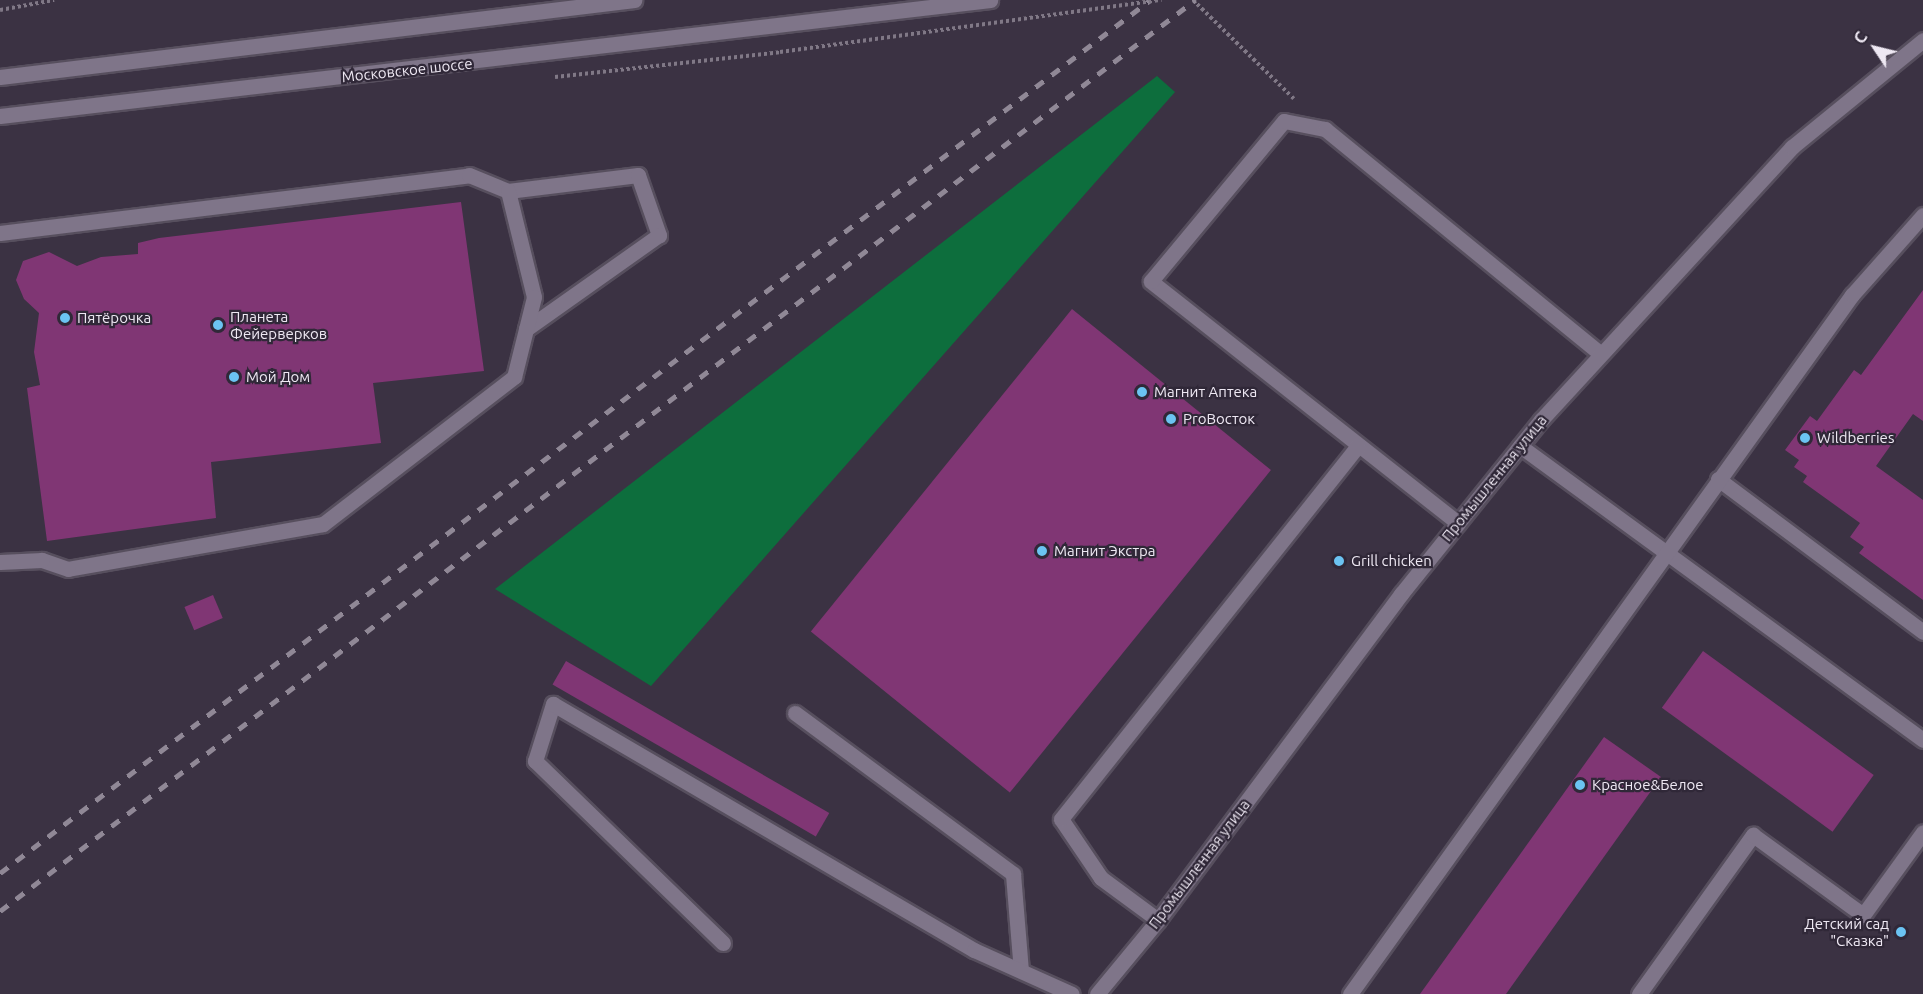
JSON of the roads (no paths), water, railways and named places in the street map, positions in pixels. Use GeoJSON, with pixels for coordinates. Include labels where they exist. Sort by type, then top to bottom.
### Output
{"type":"FeatureCollection","features":[{"type":"Feature","properties":{"kind":"main road"},"geometry":{"type":"LineString","coordinates":[[0,77],[634,0]]}},
{"type":"Feature","properties":{"kind":"main road","name":"Московское шоссе"},"geometry":{"type":"LineString","coordinates":[[0,116],[813,24],[990,0]]}},
{"type":"Feature","properties":{"kind":"main road","name":"Промышленная улица"},"geometry":{"type":"LineString","coordinates":[[1097,994],[1158,920],[1458,523],[1600,353],[1792,147],[1923,40]]}},
{"type":"Feature","properties":{"kind":"main road"},"geometry":{"type":"LineString","coordinates":[[1458,523],[1151,281],[1284,121],[1325,129],[1600,353]]}},
{"type":"Feature","properties":{"kind":"main road"},"geometry":{"type":"LineString","coordinates":[[0,233],[469,175],[508,191],[638,175],[659,235],[526,329]]}},
{"type":"Feature","properties":{"kind":"main road"},"geometry":{"type":"LineString","coordinates":[[0,562],[42,560],[68,569],[323,524],[514,377],[534,297],[508,191]]}},
{"type":"Feature","properties":{"kind":"main road"},"geometry":{"type":"LineString","coordinates":[[1350,994],[1665,552],[1852,295],[1923,214]]}},
{"type":"Feature","properties":{"kind":"main road"},"geometry":{"type":"LineString","coordinates":[[1158,920],[1101,878],[1061,819],[1358,446]]}},
{"type":"Feature","properties":{"kind":"main road"},"geometry":{"type":"LineString","coordinates":[[1520,446],[1923,740]]}},
{"type":"Feature","properties":{"kind":"main road"},"geometry":{"type":"LineString","coordinates":[[1718,479],[1923,632]]}},
{"type":"Feature","properties":{"kind":"main road"},"geometry":{"type":"LineString","coordinates":[[723,943],[535,761],[553,704],[974,950],[1072,994]]}},
{"type":"Feature","properties":{"kind":"main road"},"geometry":{"type":"LineString","coordinates":[[795,713],[1013,874],[1021,971]]}},
{"type":"Feature","properties":{"kind":"main road"},"geometry":{"type":"LineString","coordinates":[[1639,994],[1753,835],[1863,915],[1923,832]]}},
{"type":"Feature","properties":{"kind":"railway"},"geometry":{"type":"LineString","coordinates":[[0,873],[1150,0]]}},
{"type":"Feature","properties":{"kind":"railway"},"geometry":{"type":"LineString","coordinates":[[0,911],[1195,0]]}},
{"type":"Feature","properties":{"kind":"place","name":"Пятёрочка"},"geometry":{"type":"Point","coordinates":[65,318]}},
{"type":"Feature","properties":{"kind":"place","name":"Планета Фейерверков"},"geometry":{"type":"Point","coordinates":[218,325]}},
{"type":"Feature","properties":{"kind":"place","name":"Мой Дом"},"geometry":{"type":"Point","coordinates":[234,377]}},
{"type":"Feature","properties":{"kind":"place","name":"Магнит Аптека"},"geometry":{"type":"Point","coordinates":[1142,392]}},
{"type":"Feature","properties":{"kind":"place","name":"ProВосток"},"geometry":{"type":"Point","coordinates":[1171,419]}},
{"type":"Feature","properties":{"kind":"place","name":"Wildberries"},"geometry":{"type":"Point","coordinates":[1805,438]}},
{"type":"Feature","properties":{"kind":"place","name":"Магнит Экстра"},"geometry":{"type":"Point","coordinates":[1042,551]}},
{"type":"Feature","properties":{"kind":"place","name":"Grill chicken"},"geometry":{"type":"Point","coordinates":[1339,561]}},
{"type":"Feature","properties":{"kind":"place","name":"Красное&Белое"},"geometry":{"type":"Point","coordinates":[1580,785]}},
{"type":"Feature","properties":{"kind":"place","name":"Детский сад \"Сказка\""},"geometry":{"type":"Point","coordinates":[1901,932]}}]}
